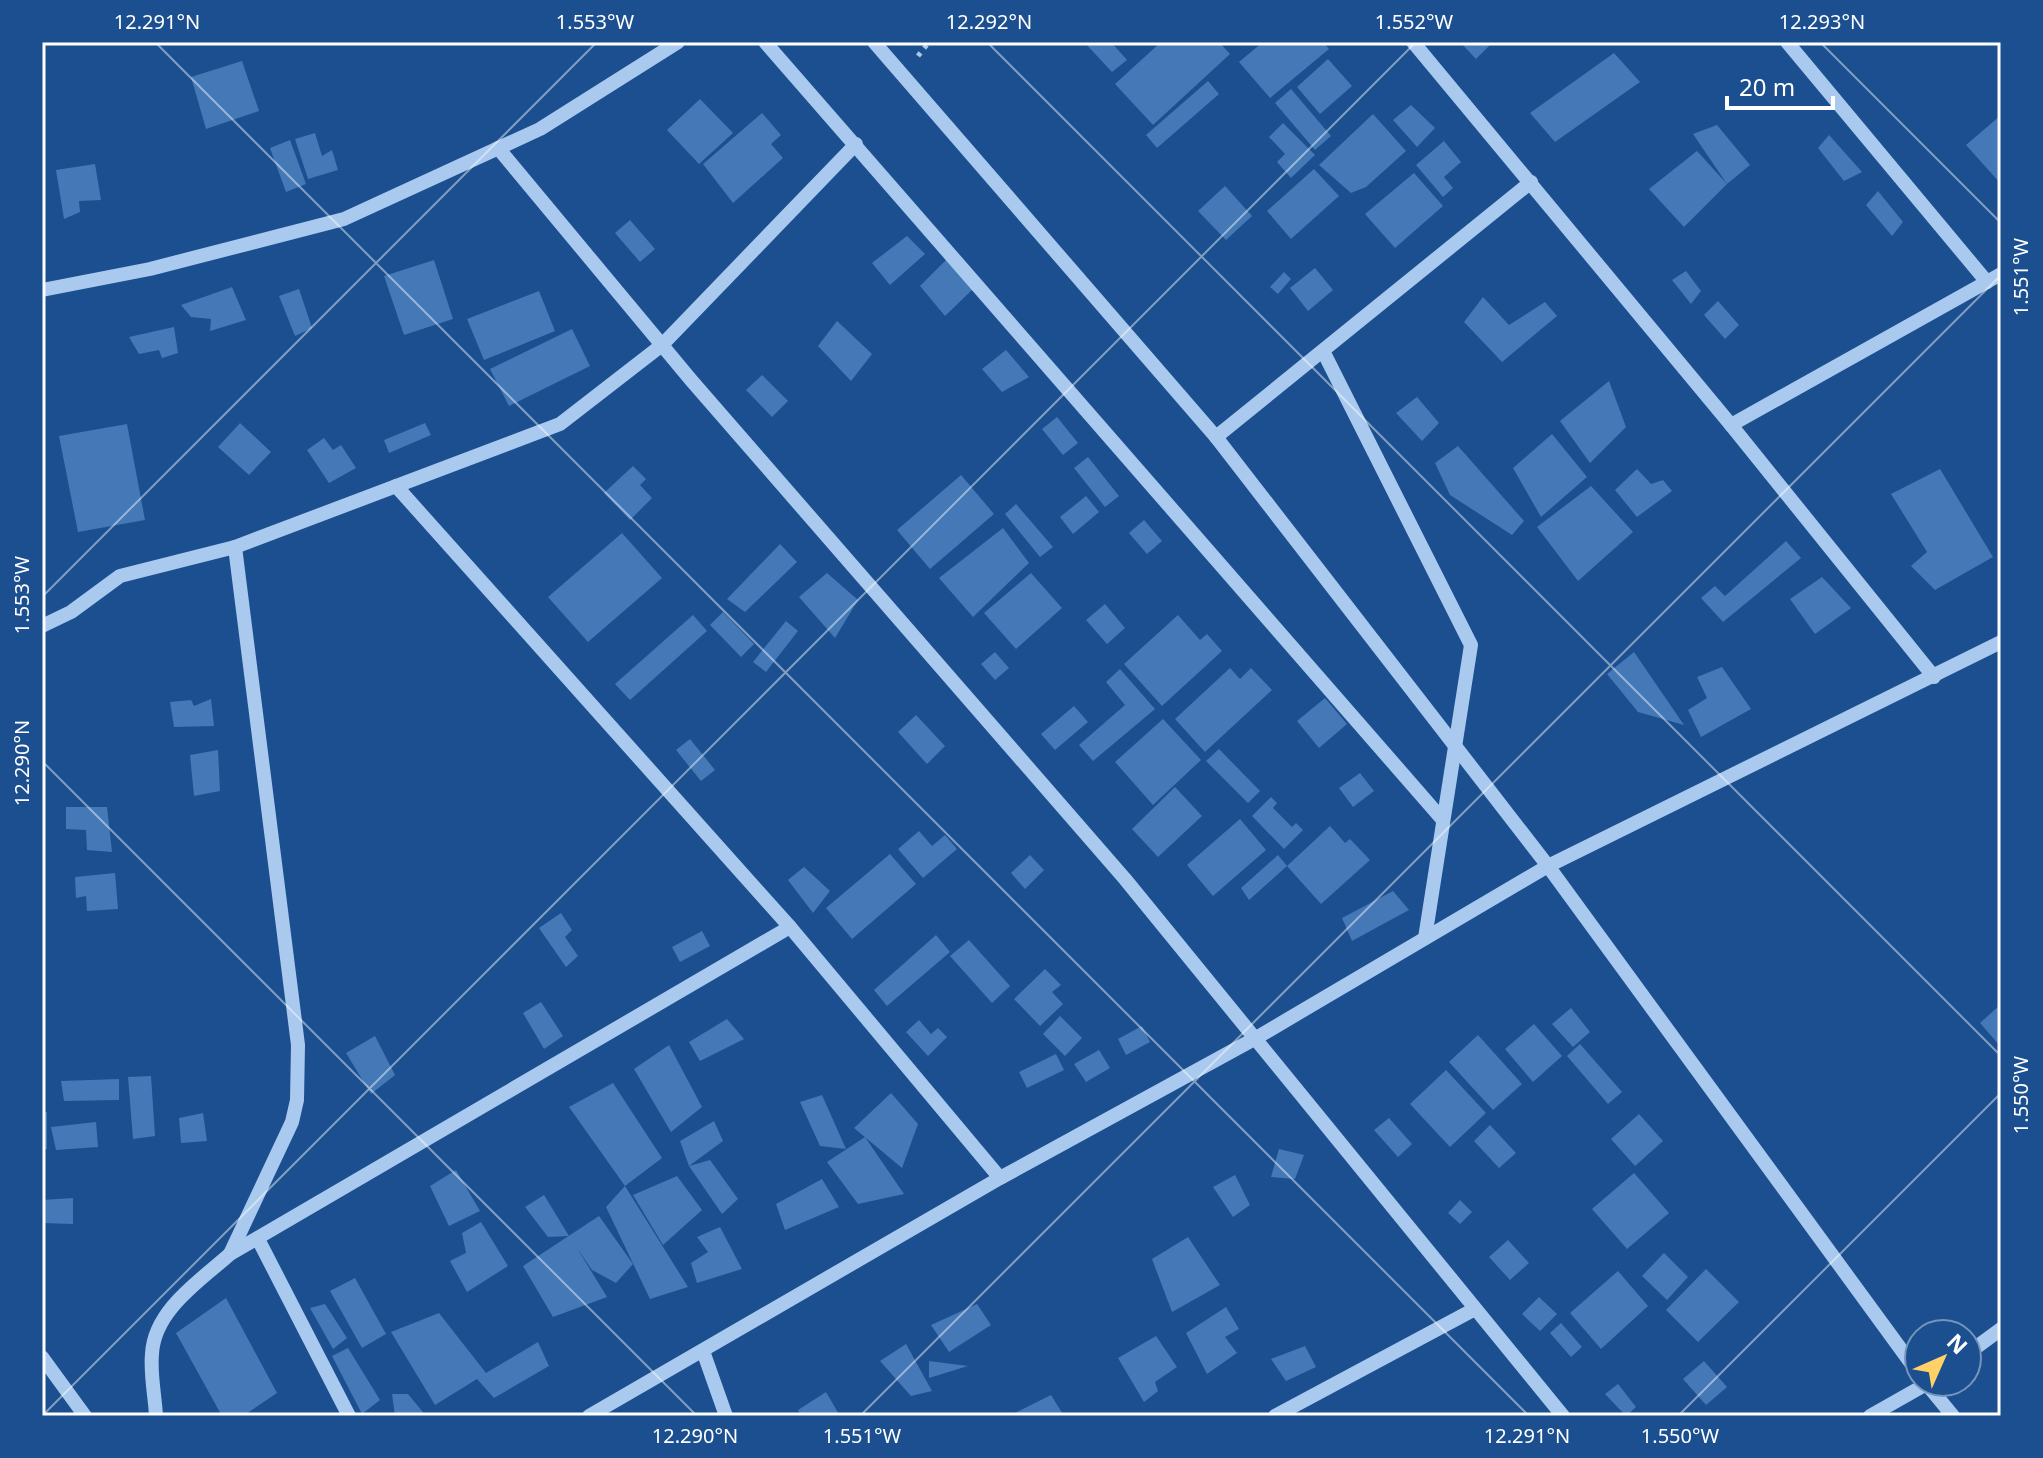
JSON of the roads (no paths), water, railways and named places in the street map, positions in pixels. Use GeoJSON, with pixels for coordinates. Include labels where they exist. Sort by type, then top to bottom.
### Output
{"type":"FeatureCollection","features":[{"type":"Feature","properties":{"kind":"street"},"geometry":{"type":"LineString","coordinates":[[42,290],[150,269],[344,219],[540,129],[678,42]]}},
{"type":"Feature","properties":{"kind":"street"},"geometry":{"type":"LineString","coordinates":[[765,42],[1442,819]]}},
{"type":"Feature","properties":{"kind":"street"},"geometry":{"type":"LineString","coordinates":[[874,42],[1216,437],[1548,866],[1903,1351]]}},
{"type":"Feature","properties":{"kind":"street"},"geometry":{"type":"LineString","coordinates":[[1413,42],[1731,425],[1934,677]]}},
{"type":"Feature","properties":{"kind":"street"},"geometry":{"type":"LineString","coordinates":[[1787,42],[1987,282]]}},
{"type":"Feature","properties":{"kind":"street"},"geometry":{"type":"LineString","coordinates":[[42,626],[71,612],[120,576],[235,547],[560,424],[662,345],[856,144]]}},
{"type":"Feature","properties":{"kind":"street"},"geometry":{"type":"LineString","coordinates":[[498,148],[662,345],[1125,879],[1370,1175],[1473,1310],[1563,1416]]}},
{"type":"Feature","properties":{"kind":"street"},"geometry":{"type":"LineString","coordinates":[[1216,437],[1531,182]]}},
{"type":"Feature","properties":{"kind":"street"},"geometry":{"type":"LineString","coordinates":[[1731,425],[2001,274]]}},
{"type":"Feature","properties":{"kind":"street"},"geometry":{"type":"LineString","coordinates":[[1323,351],[1471,645],[1425,938]]}},
{"type":"Feature","properties":{"kind":"street"},"geometry":{"type":"LineString","coordinates":[[396,486],[790,927],[1000,1178]]}},
{"type":"Feature","properties":{"kind":"street"},"geometry":{"type":"LineString","coordinates":[[230,1254],[292,1122],[297,1100],[298,1045],[235,547]]}},
{"type":"Feature","properties":{"kind":"street"},"geometry":{"type":"LineString","coordinates":[[589,1416],[1000,1178],[1256,1038],[1548,866],[2001,642]]}},
{"type":"Feature","properties":{"kind":"street"},"geometry":{"type":"LineString","coordinates":[[156,1416],[151,1352],[159,1327],[171,1308],[230,1254],[790,927]]}},
{"type":"Feature","properties":{"kind":"street"},"geometry":{"type":"LineString","coordinates":[[258,1239],[349,1416]]}},
{"type":"Feature","properties":{"kind":"street"},"geometry":{"type":"LineString","coordinates":[[1275,1416],[1473,1310]]}},
{"type":"Feature","properties":{"kind":"street"},"geometry":{"type":"LineString","coordinates":[[1983,1342],[2001,1329]]}},
{"type":"Feature","properties":{"kind":"street"},"geometry":{"type":"LineString","coordinates":[[703,1351],[726,1416]]}},
{"type":"Feature","properties":{"kind":"street"},"geometry":{"type":"LineString","coordinates":[[42,1357],[85,1416]]}},
{"type":"Feature","properties":{"kind":"street"},"geometry":{"type":"LineString","coordinates":[[1870,1416],[1903,1395]]}},
{"type":"Feature","properties":{"kind":"street"},"geometry":{"type":"LineString","coordinates":[[1939,1398],[1953,1416]]}}]}
